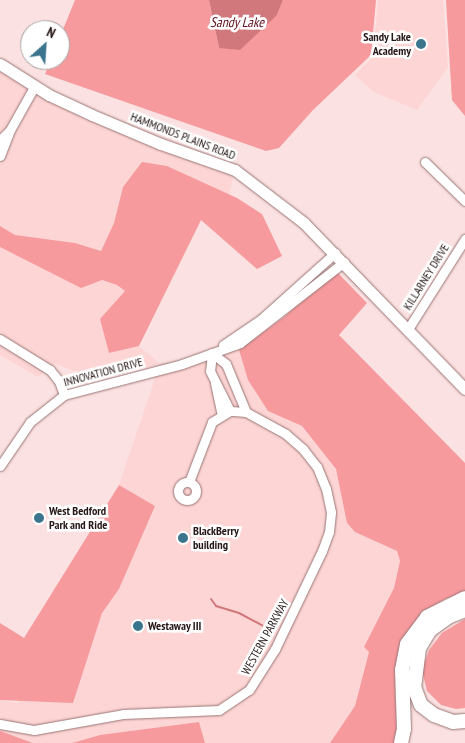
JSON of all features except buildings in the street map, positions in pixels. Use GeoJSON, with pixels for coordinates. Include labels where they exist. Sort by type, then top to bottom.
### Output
{"type":"FeatureCollection","features":[{"type":"Feature","properties":{"kind":"highway"},"geometry":{"type":"LineString","coordinates":[[401,743],[404,729],[402,670],[407,644],[427,617],[465,598]]}},
{"type":"Feature","properties":{"kind":"highway"},"geometry":{"type":"LineString","coordinates":[[465,610],[448,617],[430,630],[419,648],[414,687],[421,705],[434,715],[453,722],[465,721]]}},
{"type":"Feature","properties":{"kind":"main road","name":"HAMMONDS PLAINS ROAD"},"geometry":{"type":"LineString","coordinates":[[0,64],[34,87],[161,144],[234,170],[304,223],[344,262],[465,389]]}},
{"type":"Feature","properties":{"kind":"street"},"geometry":{"type":"LineString","coordinates":[[0,156],[10,130],[34,87]]}},
{"type":"Feature","properties":{"kind":"street"},"geometry":{"type":"LineString","coordinates":[[0,140],[10,130]]}},
{"type":"Feature","properties":{"kind":"street"},"geometry":{"type":"LineString","coordinates":[[425,162],[465,201]]}},
{"type":"Feature","properties":{"kind":"street","name":"KILLARNEY DRIVE"},"geometry":{"type":"LineString","coordinates":[[408,328],[465,239]]}},
{"type":"Feature","properties":{"kind":"street","name":"INNOVATION DRIVE"},"geometry":{"type":"LineString","coordinates":[[212,353],[260,320],[335,253]]}},
{"type":"Feature","properties":{"kind":"street","name":"INNOVATION DRIVE"},"geometry":{"type":"LineString","coordinates":[[0,466],[30,422],[64,396],[212,353],[240,343],[260,330],[344,262]]}},
{"type":"Feature","properties":{"kind":"street"},"geometry":{"type":"LineString","coordinates":[[0,339],[50,370],[59,381],[64,396]]}},
{"type":"Feature","properties":{"kind":"street"},"geometry":{"type":"LineString","coordinates":[[189,482],[208,430],[226,413],[214,390],[215,384],[210,370],[212,353]]}},
{"type":"Feature","properties":{"kind":"street"},"geometry":{"type":"LineString","coordinates":[[212,353],[226,364],[246,412]]}},
{"type":"Feature","properties":{"kind":"street","name":"WESTERN PARKWAY"},"geometry":{"type":"LineString","coordinates":[[0,724],[34,730],[98,717],[213,710],[225,708],[249,690],[275,649],[321,553],[329,532],[331,512],[317,467],[303,449],[286,434],[246,412],[226,413]]}},
{"type":"Feature","properties":{"kind":"shaded area"},"geometry":{"type":"Polygon","coordinates":[[[75,0],[209,0],[219,48],[277,15],[283,0],[376,0],[371,55],[313,110],[279,148],[266,151],[45,74],[47,70],[70,70],[70,20],[67,20],[75,0]]]}},
{"type":"Feature","properties":{"kind":"shaded area"},"geometry":{"type":"Polygon","coordinates":[[[378,0],[443,0],[448,67],[417,110],[374,92],[355,75],[373,57],[378,0]]]}},
{"type":"Feature","properties":{"kind":"shaded area"},"geometry":{"type":"Polygon","coordinates":[[[446,0],[465,0],[465,116],[452,100],[446,0]]]}},
{"type":"Feature","properties":{"kind":"shaded area"},"geometry":{"type":"Polygon","coordinates":[[[0,64],[34,87],[235,170],[229,195],[142,162],[123,187],[114,223],[101,251],[75,243],[15,235],[0,226],[0,64]]]}},
{"type":"Feature","properties":{"kind":"shaded area"},"geometry":{"type":"Polygon","coordinates":[[[142,162],[167,166],[237,198],[262,214],[282,256],[257,269],[201,220],[139,346],[109,353],[100,319],[125,291],[117,285],[102,280],[81,288],[0,247],[0,226],[15,235],[75,243],[101,251],[114,223],[123,187],[142,162]]]}},
{"type":"Feature","properties":{"kind":"shaded area"},"geometry":{"type":"Polygon","coordinates":[[[0,247],[21,257],[117,285],[125,292],[100,319],[109,353],[139,346],[160,364],[94,378],[55,364],[38,377],[0,355],[0,247]]]}},
{"type":"Feature","properties":{"kind":"shaded area"},"geometry":{"type":"Polygon","coordinates":[[[336,271],[367,303],[339,335],[465,463],[465,593],[445,599],[421,614],[400,649],[395,677],[397,743],[330,743],[355,706],[369,652],[364,647],[394,588],[400,561],[397,551],[355,532],[347,523],[336,469],[302,426],[268,411],[248,380],[239,350],[284,317],[336,271]]]}},
{"type":"Feature","properties":{"kind":"shaded area"},"geometry":{"type":"Polygon","coordinates":[[[239,350],[248,380],[268,410],[302,426],[336,469],[347,523],[355,532],[397,551],[400,561],[394,589],[364,647],[369,652],[355,706],[330,743],[205,743],[199,722],[100,735],[72,743],[33,743],[0,731],[0,700],[17,703],[92,639],[102,612],[119,589],[155,506],[119,485],[160,364],[239,350]]]}},
{"type":"Feature","properties":{"kind":"shaded area"},"geometry":{"type":"Polygon","coordinates":[[[119,485],[155,506],[119,589],[102,613],[73,703],[0,700],[0,623],[24,638],[119,485]]]}},
{"type":"Feature","properties":{"kind":"shaded area"},"geometry":{"type":"Polygon","coordinates":[[[465,619],[465,708],[456,709],[441,705],[427,691],[422,670],[429,650],[442,633],[465,619]]]}},
{"type":"Feature","properties":{"kind":"shaded area"},"geometry":{"type":"Polygon","coordinates":[[[199,722],[205,743],[72,743],[100,735],[199,722]]]}},
{"type":"Feature","properties":{"kind":"shaded area"},"geometry":{"type":"Polygon","coordinates":[[[0,731],[33,743],[0,743],[0,731]]]}},
{"type":"Feature","properties":{"kind":"water","name":"Sandy Lake"},"geometry":{"type":"Polygon","coordinates":[[[209,0],[283,0],[277,15],[240,50],[219,48],[209,0]]]}},
{"type":"Feature","properties":{"kind":"waterway"},"geometry":{"type":"LineString","coordinates":[[211,599],[216,606],[239,613],[267,628]]}},
{"type":"Feature","properties":{"kind":"place","name":"Sandy Lake Academy"},"geometry":{"type":"Point","coordinates":[421,44]}},
{"type":"Feature","properties":{"kind":"place","name":"West Bedford Park and Ride"},"geometry":{"type":"Point","coordinates":[39,518]}},
{"type":"Feature","properties":{"kind":"place","name":"BlackBerry building"},"geometry":{"type":"Point","coordinates":[183,538]}},
{"type":"Feature","properties":{"kind":"place","name":"Westaway III"},"geometry":{"type":"Point","coordinates":[138,626]}}]}
